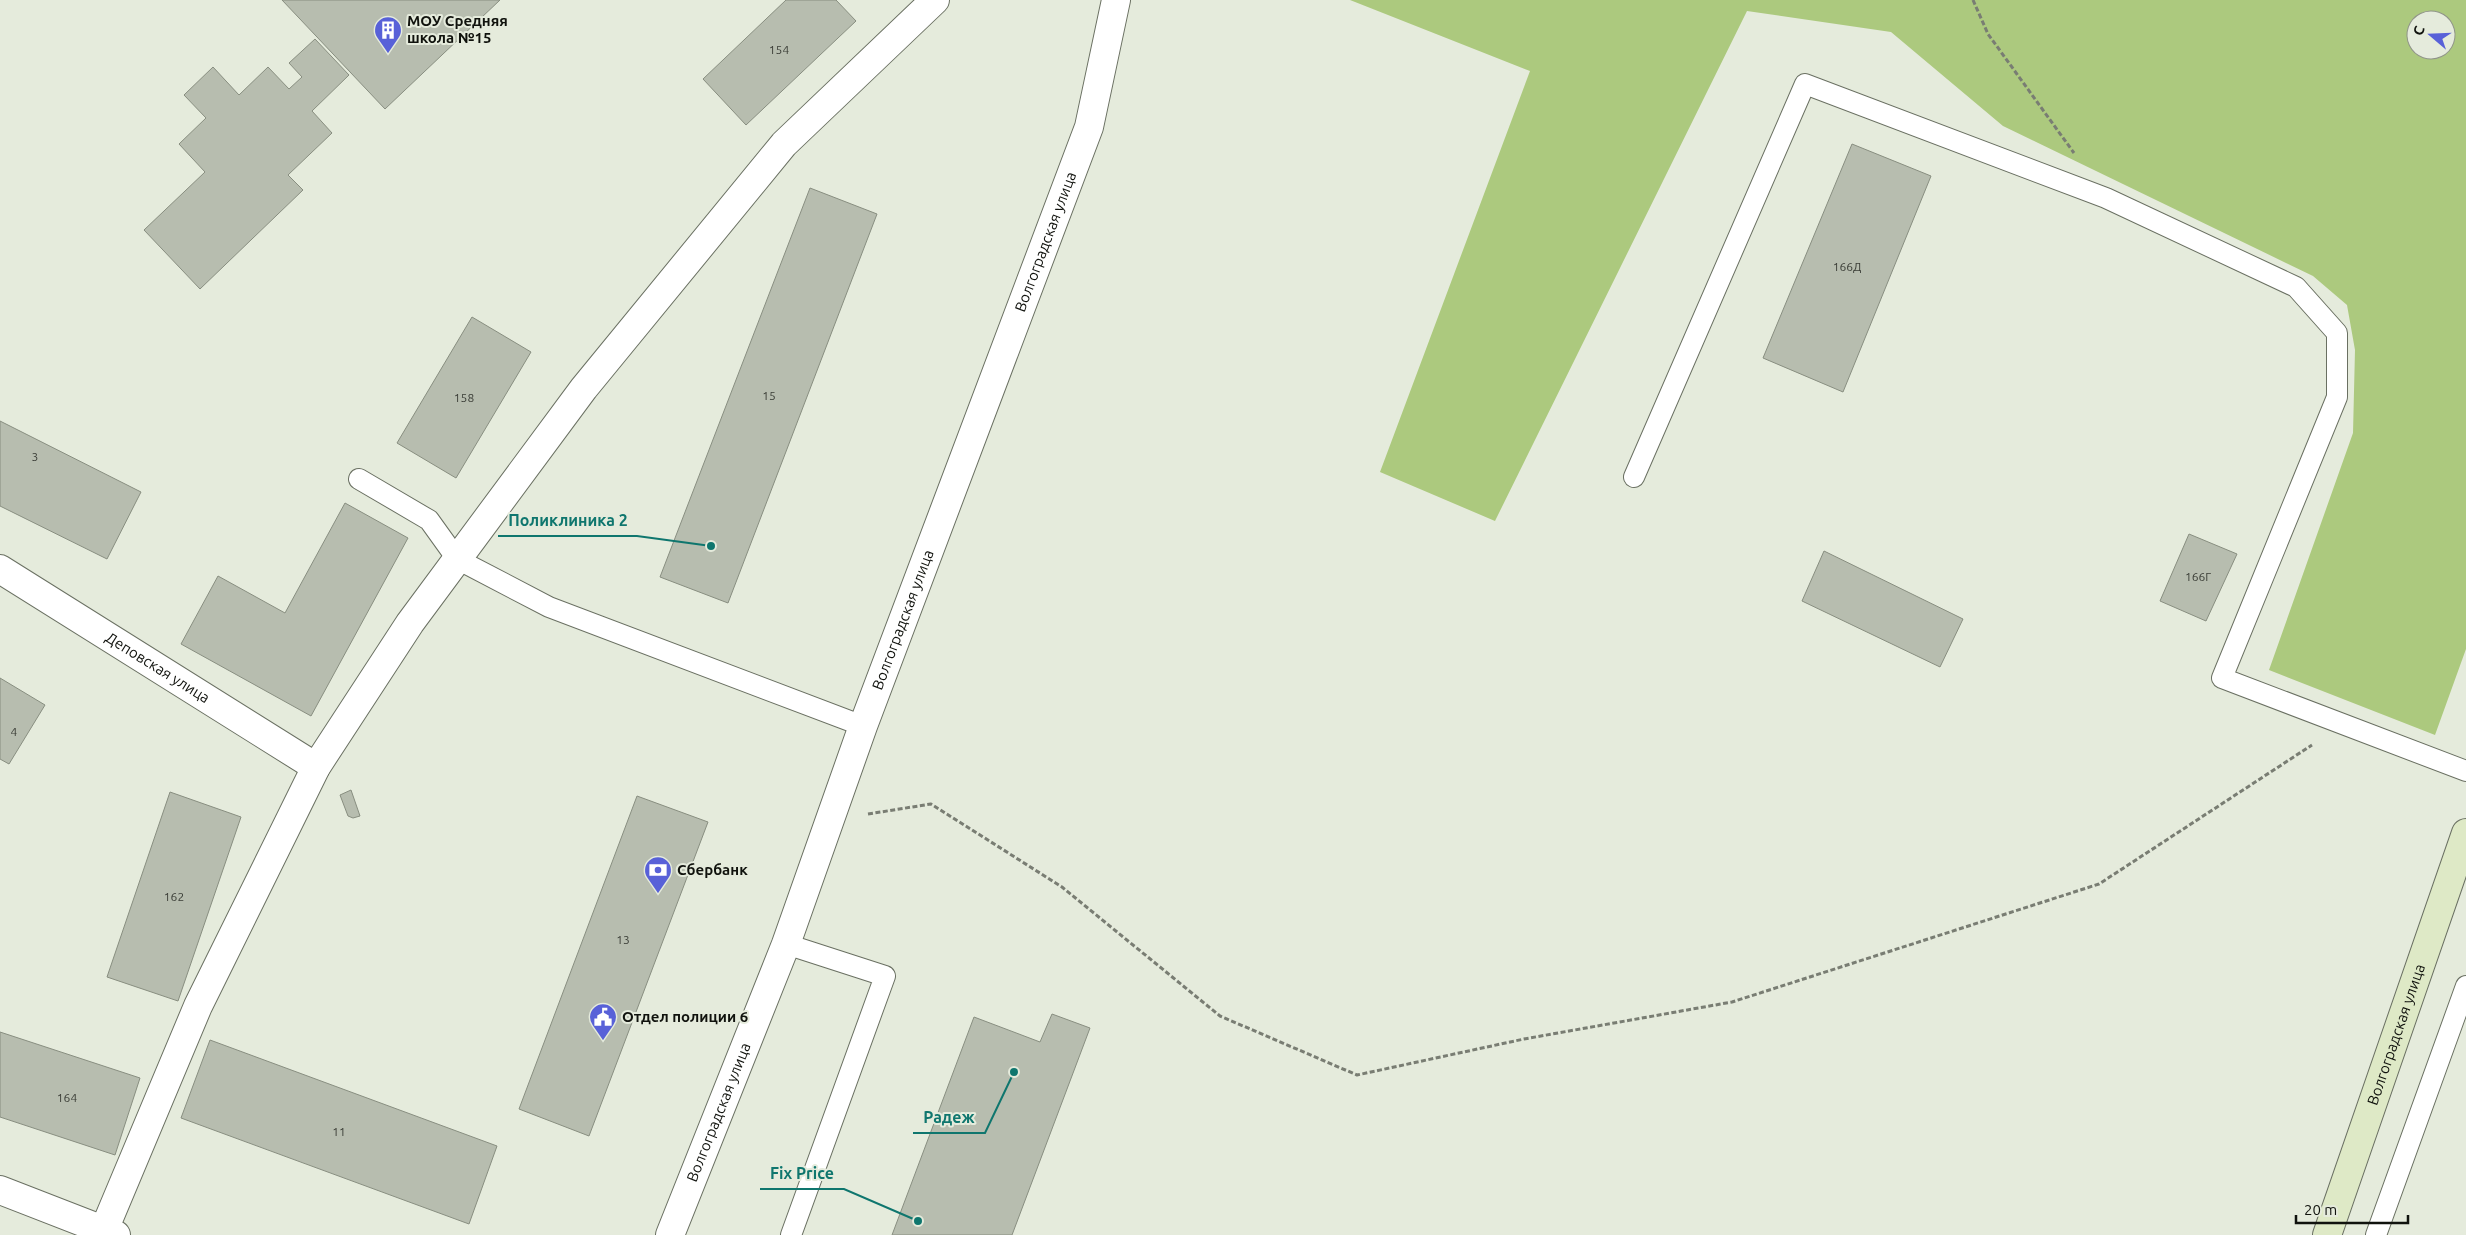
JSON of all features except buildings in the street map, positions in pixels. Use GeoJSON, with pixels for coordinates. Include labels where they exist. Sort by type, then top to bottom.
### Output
{"type":"FeatureCollection","features":[{"type":"Feature","properties":{"kind":"main road","name":"Волгоградская улица"},"geometry":{"type":"LineString","coordinates":[[2327,1235],[2466,833]]}},
{"type":"Feature","properties":{"kind":"street"},"geometry":{"type":"LineString","coordinates":[[0,1190],[107,1233],[198,1006],[316,767],[410,623],[584,388],[784,144],[935,0]]}},
{"type":"Feature","properties":{"kind":"street","name":"Волгоградская улица"},"geometry":{"type":"LineString","coordinates":[[670,1235],[786,944],[863,726],[1089,127],[1116,0]]}},
{"type":"Feature","properties":{"kind":"street","name":"Деповская улица"},"geometry":{"type":"LineString","coordinates":[[0,569],[316,767]]}},
{"type":"Feature","properties":{"kind":"lane"},"geometry":{"type":"LineString","coordinates":[[1634,477],[1805,84],[2106,198],[2296,287],[2336,333],[2337,398],[2222,678],[2466,771]]}},
{"type":"Feature","properties":{"kind":"lane"},"geometry":{"type":"LineString","coordinates":[[359,479],[429,520],[457,559],[549,608],[863,726]]}},
{"type":"Feature","properties":{"kind":"lane"},"geometry":{"type":"LineString","coordinates":[[786,944],[885,976],[791,1235]]}},
{"type":"Feature","properties":{"kind":"lane"},"geometry":{"type":"LineString","coordinates":[[2376,1235],[2462,1010],[2466,986]]}},
{"type":"Feature","properties":{"kind":"path"},"geometry":{"type":"LineString","coordinates":[[1973,0],[1988,34],[2106,198]]}},
{"type":"Feature","properties":{"kind":"path"},"geometry":{"type":"LineString","coordinates":[[830,820],[931,804],[1062,888],[1220,1016],[1357,1075],[1524,1039],[1732,1002],[2099,884],[2344,724]]}},
{"type":"Feature","properties":{"kind":"green space"},"geometry":{"type":"Polygon","coordinates":[[[1350,0],[2466,0],[2466,649],[2435,735],[2269,670],[2353,433],[2355,350],[2347,305],[2313,276],[2003,126],[1891,32],[1747,11],[1495,521],[1380,472],[1530,71],[1350,0]]]}},
{"type":"Feature","properties":{"kind":"place","name":"МОУ Средняя школа №15"},"geometry":{"type":"Point","coordinates":[388,54]}},
{"type":"Feature","properties":{"kind":"place","name":"Поликлиника 2"},"geometry":{"type":"Point","coordinates":[711,546]}},
{"type":"Feature","properties":{"kind":"place","name":"Сбербанк"},"geometry":{"type":"Point","coordinates":[658,894]}},
{"type":"Feature","properties":{"kind":"place","name":"Отдел полиции 6"},"geometry":{"type":"Point","coordinates":[603,1041]}},
{"type":"Feature","properties":{"kind":"place","name":"Радеж"},"geometry":{"type":"Point","coordinates":[1014,1072]}},
{"type":"Feature","properties":{"kind":"place","name":"Fix Price"},"geometry":{"type":"Point","coordinates":[918,1221]}}]}
